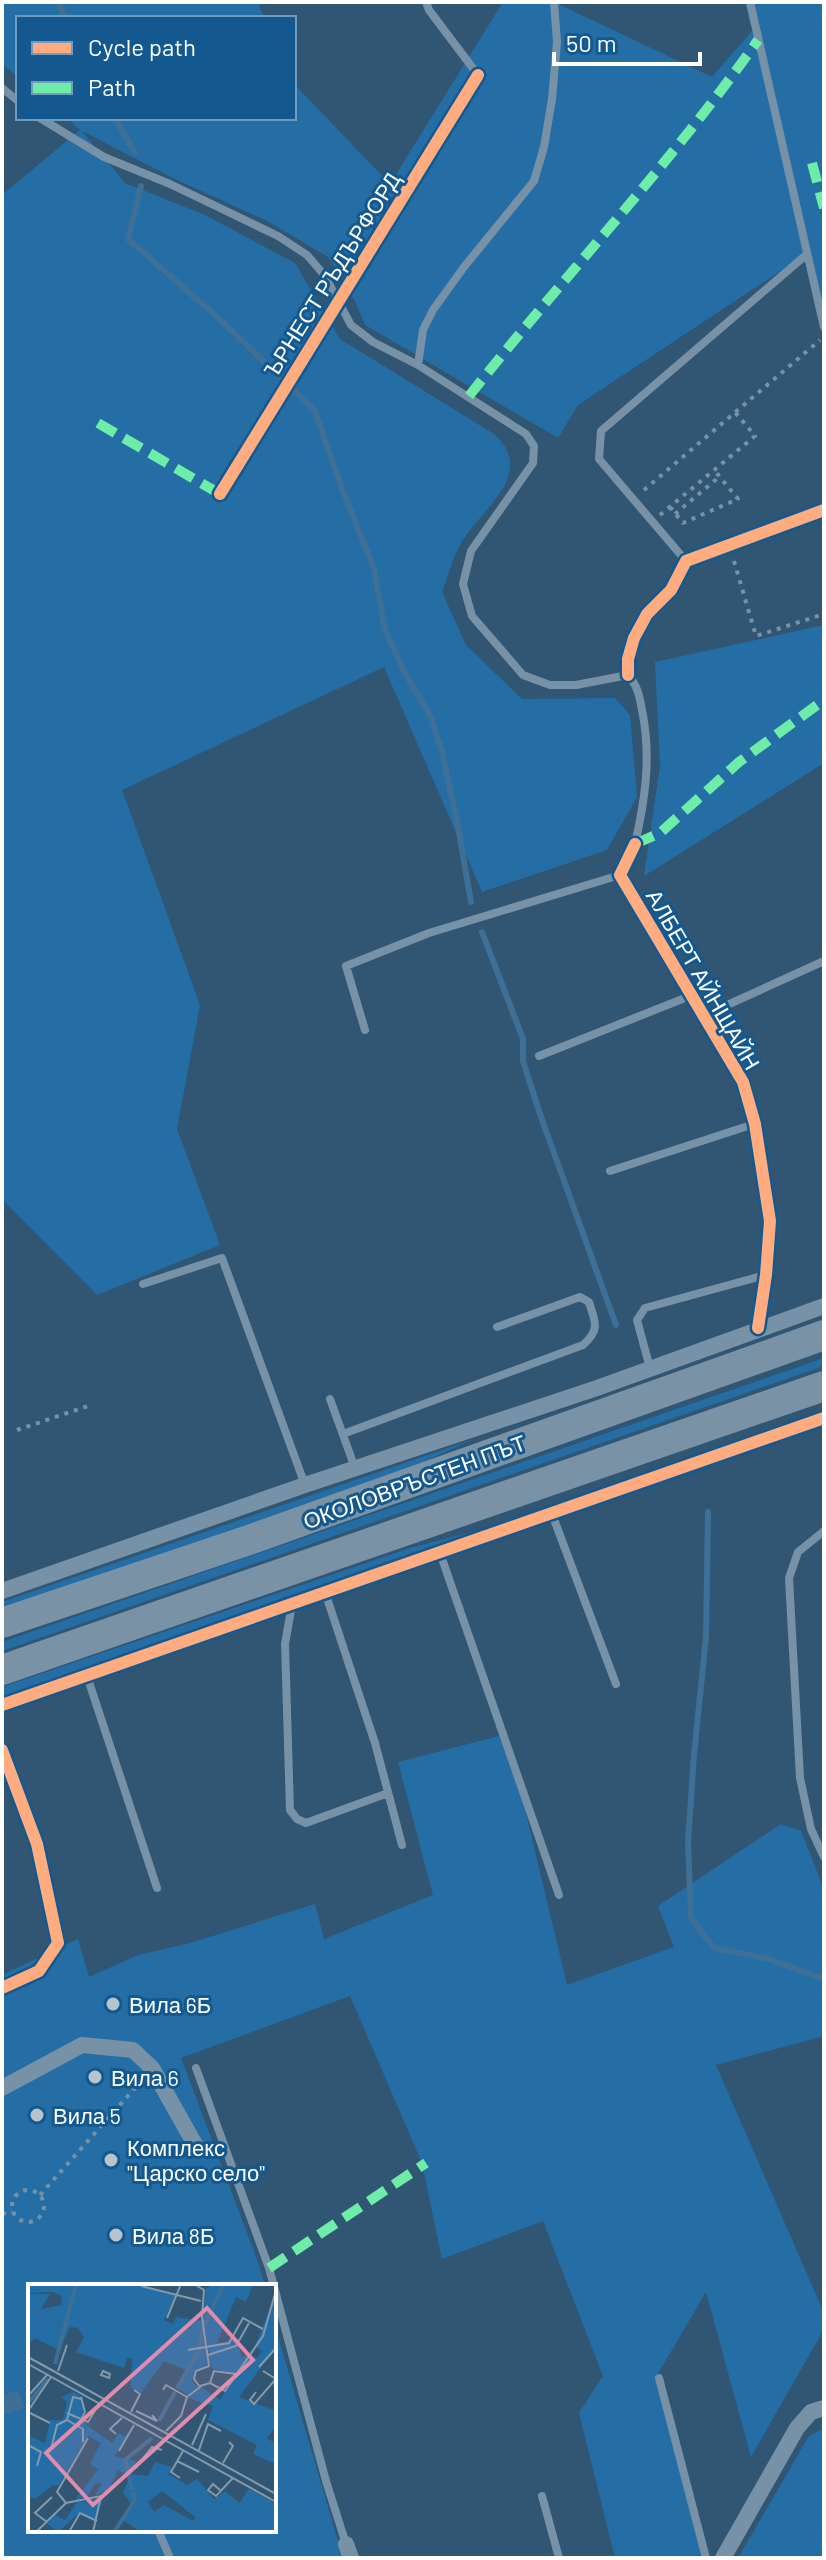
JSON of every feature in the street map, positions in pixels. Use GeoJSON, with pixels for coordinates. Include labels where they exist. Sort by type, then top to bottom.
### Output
{"type":"FeatureCollection","features":[{"type":"Feature","properties":{"kind":"highway","name":"ОКОЛОВРЪСТЕН ПЪТ"},"geometry":{"type":"LineString","coordinates":[[2,1623],[249,1540],[824,1335]]}},
{"type":"Feature","properties":{"kind":"highway","name":"ОКОЛОВРЪСТЕН ПЪТ"},"geometry":{"type":"LineString","coordinates":[[2,1670],[824,1386]]}},
{"type":"Feature","properties":{"kind":"street","name":"ЪРНЕСТ РЪДЪРФОРД"},"geometry":{"type":"LineString","coordinates":[[220,494],[478,75]]}},
{"type":"Feature","properties":{"kind":"street"},"geometry":{"type":"LineString","coordinates":[[628,675],[628,659],[634,638],[647,614],[671,590],[686,561],[824,510]]}},
{"type":"Feature","properties":{"kind":"street","name":"АЛБЕРТ АЙНЩАЙН"},"geometry":{"type":"LineString","coordinates":[[635,844],[620,875],[743,1082],[755,1124],[770,1221],[758,1328]]}},
{"type":"Feature","properties":{"kind":"street","name":"ОКОЛОВРЪСТЕН ПЪТ"},"geometry":{"type":"LineString","coordinates":[[2,1591],[824,1306]]}},
{"type":"Feature","properties":{"kind":"street"},"geometry":{"type":"LineString","coordinates":[[2,1705],[824,1418]]}},
{"type":"Feature","properties":{"kind":"street"},"geometry":{"type":"LineString","coordinates":[[2,1750],[37,1844],[58,1943],[39,1971],[2,1988]]}},
{"type":"Feature","properties":{"kind":"street"},"geometry":{"type":"LineString","coordinates":[[2,2088],[82,2045],[133,2050],[152,2068],[197,2148]]}},
{"type":"Feature","properties":{"kind":"street"},"geometry":{"type":"LineString","coordinates":[[723,2558],[797,2428],[818,2410]]}},
{"type":"Feature","properties":{"kind":"lane"},"geometry":{"type":"LineString","coordinates":[[426,2],[478,75]]}},
{"type":"Feature","properties":{"kind":"lane"},"geometry":{"type":"LineString","coordinates":[[418,365],[423,330],[433,310],[534,181],[544,147],[552,99],[557,42],[554,2]]}},
{"type":"Feature","properties":{"kind":"lane"},"geometry":{"type":"LineString","coordinates":[[750,2],[824,327]]}},
{"type":"Feature","properties":{"kind":"lane"},"geometry":{"type":"LineString","coordinates":[[43,120],[104,157],[170,184],[278,236],[307,255],[325,276],[351,325],[373,342],[418,365],[526,434],[534,446],[533,463],[471,551],[463,584],[472,616],[523,675],[550,685],[576,685],[628,675],[635,683],[646,736],[645,801],[635,844]]}},
{"type":"Feature","properties":{"kind":"lane"},"geometry":{"type":"LineString","coordinates":[[686,561],[599,459],[601,431],[806,255]]}},
{"type":"Feature","properties":{"kind":"lane"},"geometry":{"type":"LineString","coordinates":[[365,1030],[346,966],[429,933],[620,875]]}},
{"type":"Feature","properties":{"kind":"lane"},"geometry":{"type":"LineString","coordinates":[[702,1016],[824,961]]}},
{"type":"Feature","properties":{"kind":"lane"},"geometry":{"type":"LineString","coordinates":[[539,1056],[690,996]]}},
{"type":"Feature","properties":{"kind":"lane"},"geometry":{"type":"LineString","coordinates":[[610,1171],[755,1124]]}},
{"type":"Feature","properties":{"kind":"lane"},"geometry":{"type":"LineString","coordinates":[[143,1284],[222,1258],[305,1485]]}},
{"type":"Feature","properties":{"kind":"lane"},"geometry":{"type":"LineString","coordinates":[[650,1368],[637,1320],[645,1308],[766,1275]]}},
{"type":"Feature","properties":{"kind":"lane"},"geometry":{"type":"LineString","coordinates":[[343,1434],[583,1345],[594,1336],[596,1323],[589,1302],[580,1297],[497,1327]]}},
{"type":"Feature","properties":{"kind":"lane"},"geometry":{"type":"LineString","coordinates":[[330,1399],[356,1468]]}},
{"type":"Feature","properties":{"kind":"lane"},"geometry":{"type":"LineString","coordinates":[[552,1513],[616,1684]]}},
{"type":"Feature","properties":{"kind":"lane"},"geometry":{"type":"LineString","coordinates":[[824,1531],[798,1552],[789,1578],[800,1778],[811,1829],[824,1857]]}},
{"type":"Feature","properties":{"kind":"lane"},"geometry":{"type":"LineString","coordinates":[[440,1553],[559,1895]]}},
{"type":"Feature","properties":{"kind":"lane"},"geometry":{"type":"LineString","coordinates":[[325,1592],[375,1743],[402,1845]]}},
{"type":"Feature","properties":{"kind":"lane"},"geometry":{"type":"LineString","coordinates":[[292,1604],[285,1644],[290,1810],[297,1819],[306,1823],[388,1793]]}},
{"type":"Feature","properties":{"kind":"lane"},"geometry":{"type":"LineString","coordinates":[[87,1675],[157,1888]]}},
{"type":"Feature","properties":{"kind":"lane"},"geometry":{"type":"LineString","coordinates":[[196,2068],[273,2284]]}},
{"type":"Feature","properties":{"kind":"lane"},"geometry":{"type":"LineString","coordinates":[[276,2294],[326,2481],[349,2551]]}},
{"type":"Feature","properties":{"kind":"lane"},"geometry":{"type":"LineString","coordinates":[[659,2378],[706,2558]]}},
{"type":"Feature","properties":{"kind":"lane"},"geometry":{"type":"LineString","coordinates":[[542,2496],[559,2558]]}},
{"type":"Feature","properties":{"kind":"lane"},"geometry":{"type":"LineString","coordinates":[[159,2532],[170,2558]]}},
{"type":"Feature","properties":{"kind":"path"},"geometry":{"type":"LineString","coordinates":[[633,500],[824,337]]}},
{"type":"Feature","properties":{"kind":"path"},"geometry":{"type":"LineString","coordinates":[[652,522],[755,436],[735,412]]}},
{"type":"Feature","properties":{"kind":"path"},"geometry":{"type":"LineString","coordinates":[[670,507],[683,523],[738,499],[714,470]]}},
{"type":"Feature","properties":{"kind":"path"},"geometry":{"type":"LineString","coordinates":[[675,514],[720,476]]}},
{"type":"Feature","properties":{"kind":"path"},"geometry":{"type":"LineString","coordinates":[[734,561],[756,636],[824,614]]}},
{"type":"Feature","properties":{"kind":"path"},"geometry":{"type":"LineString","coordinates":[[17,1430],[91,1405]]}},
{"type":"Feature","properties":{"kind":"path"},"geometry":{"type":"LineString","coordinates":[[40,2195],[152,2068]]}},
{"type":"Feature","properties":{"kind":"path"},"geometry":{"type":"LineString","coordinates":[[30,2190],[40,2195],[44,2206],[43,2212],[32,2221],[21,2220],[12,2211],[13,2199],[21,2191],[30,2190]]}},
{"type":"Feature","properties":{"kind":"path"},"geometry":{"type":"LineString","coordinates":[[2,2214],[12,2211]]}},
{"type":"Feature","properties":{"kind":"shaded area"},"geometry":{"type":"Polygon","coordinates":[[[2,2],[258,2],[263,16],[16,16],[16,75],[2,64],[2,2]]]}},
{"type":"Feature","properties":{"kind":"shaded area"},"geometry":{"type":"Polygon","coordinates":[[[503,2],[554,2],[712,77],[752,31],[745,2],[824,2],[824,313],[806,254],[578,405],[558,438],[365,325],[355,301],[328,257],[267,221],[175,179],[82,131],[125,183],[205,215],[295,263],[340,339],[494,434],[506,449],[510,463],[508,478],[501,492],[460,545],[442,592],[466,645],[522,699],[615,698],[630,715],[637,797],[607,850],[482,892],[384,667],[122,790],[200,1005],[177,1129],[220,1245],[97,1295],[2,1199],[2,195],[80,130],[69,120],[296,120],[296,86],[390,184],[503,2]]]}},
{"type":"Feature","properties":{"kind":"shaded area"},"geometry":{"type":"Polygon","coordinates":[[[824,625],[824,763],[644,876],[660,766],[655,662],[824,625]]]}},
{"type":"Feature","properties":{"kind":"shaded area"},"geometry":{"type":"Polygon","coordinates":[[[824,1358],[824,1366],[2,1651],[2,1642],[824,1358]]]}},
{"type":"Feature","properties":{"kind":"shaded area"},"geometry":{"type":"Polygon","coordinates":[[[474,1439],[388,1478],[2,1611],[2,1602],[474,1439]]]}},
{"type":"Feature","properties":{"kind":"shaded area"},"geometry":{"type":"Polygon","coordinates":[[[505,1523],[2,1697],[2,1687],[410,1548],[505,1523]]]}},
{"type":"Feature","properties":{"kind":"shaded area"},"geometry":{"type":"Polygon","coordinates":[[[507,1734],[567,1985],[674,1947],[658,1906],[781,1824],[801,1831],[824,1889],[824,2036],[716,2065],[824,2313],[824,2329],[751,2457],[706,2292],[656,2377],[706,2558],[615,2558],[579,2413],[603,2376],[543,2221],[442,2259],[422,2163],[350,1996],[181,2058],[264,2284],[28,2284],[28,2532],[276,2532],[276,2330],[343,2558],[2,2558],[2,1975],[78,1939],[89,1977],[138,1955],[190,1943],[315,1904],[324,1939],[433,1895],[398,1762],[507,1734]]]}},
{"type":"Feature","properties":{"kind":"shaded area"},"geometry":{"type":"Polygon","coordinates":[[[17,2390],[25,2407],[2,2416],[2,2395],[17,2390]]]}},
{"type":"Feature","properties":{"kind":"shaded area"},"geometry":{"type":"Polygon","coordinates":[[[824,2428],[824,2558],[738,2558],[809,2436],[824,2428]]]}},
{"type":"Feature","properties":{"kind":"waterway"},"geometry":{"type":"LineString","coordinates":[[58,2],[64,16]]}},
{"type":"Feature","properties":{"kind":"waterway"},"geometry":{"type":"LineString","coordinates":[[116,120],[135,153]]}},
{"type":"Feature","properties":{"kind":"waterway"},"geometry":{"type":"LineString","coordinates":[[141,186],[128,239],[223,322],[315,411],[374,569],[385,630],[406,675],[431,717],[457,821],[471,902]]}},
{"type":"Feature","properties":{"kind":"waterway"},"geometry":{"type":"LineString","coordinates":[[482,932],[523,1039],[523,1061],[541,1117],[616,1325]]}},
{"type":"Feature","properties":{"kind":"waterway"},"geometry":{"type":"LineString","coordinates":[[708,1512],[706,1637],[688,1842],[691,1918],[714,1948],[769,1959],[824,1979]]}},
{"type":"Feature","properties":{"kind":"marked path"},"geometry":{"type":"LineString","coordinates":[[469,396],[653,176],[758,40]]}},
{"type":"Feature","properties":{"kind":"marked path"},"geometry":{"type":"LineString","coordinates":[[812,163],[824,208]]}},
{"type":"Feature","properties":{"kind":"marked path"},"geometry":{"type":"LineString","coordinates":[[98,423],[220,494]]}},
{"type":"Feature","properties":{"kind":"marked path"},"geometry":{"type":"LineString","coordinates":[[635,844],[660,833],[739,762],[824,700]]}},
{"type":"Feature","properties":{"kind":"marked path"},"geometry":{"type":"LineString","coordinates":[[269,2268],[426,2163]]}},
{"type":"Feature","properties":{"kind":"cycle path"},"geometry":{"type":"LineString","coordinates":[[220,494],[478,75]]}},
{"type":"Feature","properties":{"kind":"cycle path"},"geometry":{"type":"LineString","coordinates":[[628,675],[628,659],[634,638],[647,614],[671,590],[686,561],[824,510]]}},
{"type":"Feature","properties":{"kind":"cycle path"},"geometry":{"type":"LineString","coordinates":[[635,844],[620,875],[743,1082],[755,1124],[770,1221],[758,1328]]}},
{"type":"Feature","properties":{"kind":"cycle path"},"geometry":{"type":"LineString","coordinates":[[2,1705],[824,1418]]}},
{"type":"Feature","properties":{"kind":"cycle path"},"geometry":{"type":"LineString","coordinates":[[2,1750],[37,1844],[58,1943],[39,1971],[2,1988]]}},
{"type":"Feature","properties":{"kind":"place","name":"Вила 6Б"},"geometry":{"type":"Point","coordinates":[113,2004]}},
{"type":"Feature","properties":{"kind":"place","name":"Вила 6"},"geometry":{"type":"Point","coordinates":[95,2077]}},
{"type":"Feature","properties":{"kind":"place","name":"Вила 5"},"geometry":{"type":"Point","coordinates":[37,2115]}},
{"type":"Feature","properties":{"kind":"place","name":"Комплекс \"Царско село\""},"geometry":{"type":"Point","coordinates":[111,2160]}},
{"type":"Feature","properties":{"kind":"place","name":"Вила 8Б"},"geometry":{"type":"Point","coordinates":[116,2235]}}]}
